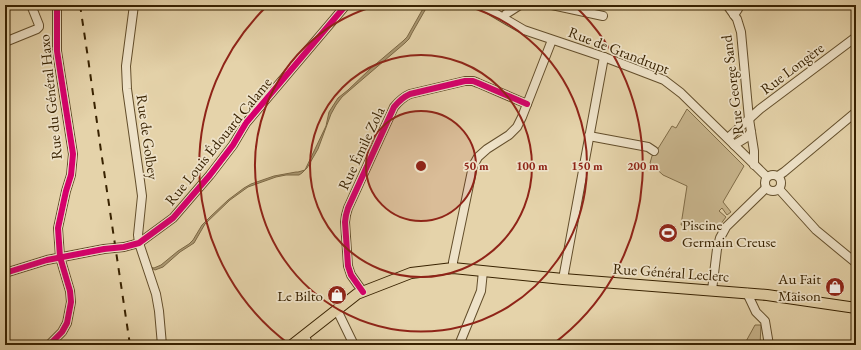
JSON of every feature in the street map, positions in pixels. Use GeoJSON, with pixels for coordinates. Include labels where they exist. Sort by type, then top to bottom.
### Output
{"type":"FeatureCollection","features":[{"type":"Feature","properties":{"kind":"main road","name":"Rue Général Leclerc"},"geometry":{"type":"LineString","coordinates":[[292,345],[357,294],[411,273],[453,268],[747,293],[856,308]]}},
{"type":"Feature","properties":{"kind":"street"},"geometry":{"type":"LineString","coordinates":[[5,42],[39,27],[31,5]]}},
{"type":"Feature","properties":{"kind":"street","name":"Rue du Général Haxo"},"geometry":{"type":"LineString","coordinates":[[57,5],[57,51],[72,154],[71,175],[58,228],[60,257]]}},
{"type":"Feature","properties":{"kind":"street","name":"Rue de Golbey"},"geometry":{"type":"LineString","coordinates":[[134,5],[126,66],[127,89],[142,196],[138,235],[139,243],[156,294],[162,345]]}},
{"type":"Feature","properties":{"kind":"street","name":"Rue Louis Édouard Calame"},"geometry":{"type":"LineString","coordinates":[[5,272],[60,257],[124,247],[139,243],[173,218],[229,151],[246,123],[346,5]]}},
{"type":"Feature","properties":{"kind":"street","name":"Rue de Grandrupt"},"geometry":{"type":"LineString","coordinates":[[481,5],[524,30],[604,57],[664,80],[681,93],[767,177]]}},
{"type":"Feature","properties":{"kind":"street"},"geometry":{"type":"LineString","coordinates":[[504,18],[506,14],[520,5]]}},
{"type":"Feature","properties":{"kind":"street"},"geometry":{"type":"LineString","coordinates":[[552,5],[603,16]]}},
{"type":"Feature","properties":{"kind":"street","name":"Rue George Sand"},"geometry":{"type":"LineString","coordinates":[[727,5],[737,19],[741,32],[749,119],[754,151],[754,165]]}},
{"type":"Feature","properties":{"kind":"street"},"geometry":{"type":"LineString","coordinates":[[734,15],[738,9],[736,5]]}},
{"type":"Feature","properties":{"kind":"street","name":"Rue Longère"},"geometry":{"type":"LineString","coordinates":[[728,138],[760,109],[856,37]]}},
{"type":"Feature","properties":{"kind":"street"},"geometry":{"type":"LineString","coordinates":[[453,268],[474,166],[478,157],[482,153],[509,135],[517,127],[552,40]]}},
{"type":"Feature","properties":{"kind":"street"},"geometry":{"type":"LineString","coordinates":[[563,278],[604,57]]}},
{"type":"Feature","properties":{"kind":"street","name":"Rue Émile Zola"},"geometry":{"type":"LineString","coordinates":[[362,292],[351,275],[348,266],[345,222],[346,215],[398,101],[410,94],[465,81],[473,81],[527,104]]}},
{"type":"Feature","properties":{"kind":"street"},"geometry":{"type":"LineString","coordinates":[[778,176],[856,112]]}},
{"type":"Feature","properties":{"kind":"street"},"geometry":{"type":"LineString","coordinates":[[734,145],[741,142],[751,132]]}},
{"type":"Feature","properties":{"kind":"street"},"geometry":{"type":"LineString","coordinates":[[589,136],[648,147],[654,151]]}},
{"type":"Feature","properties":{"kind":"street"},"geometry":{"type":"LineString","coordinates":[[772,174],[778,176],[781,181],[779,189],[771,191],[766,188],[764,182],[767,177],[772,174]]}},
{"type":"Feature","properties":{"kind":"street"},"geometry":{"type":"LineString","coordinates":[[712,290],[720,238],[726,227],[766,188]]}},
{"type":"Feature","properties":{"kind":"street"},"geometry":{"type":"LineString","coordinates":[[779,189],[816,230],[856,263]]}},
{"type":"Feature","properties":{"kind":"street"},"geometry":{"type":"LineString","coordinates":[[49,345],[62,332],[69,314],[71,302],[70,291],[60,257]]}},
{"type":"Feature","properties":{"kind":"street"},"geometry":{"type":"LineString","coordinates":[[459,345],[481,291],[483,271]]}},
{"type":"Feature","properties":{"kind":"street"},"geometry":{"type":"LineString","coordinates":[[747,293],[756,312],[765,321],[769,345]]}},
{"type":"Feature","properties":{"kind":"street"},"geometry":{"type":"LineString","coordinates":[[337,310],[354,345]]}},
{"type":"Feature","properties":{"kind":"street"},"geometry":{"type":"LineString","coordinates":[[304,335],[310,345]]}},
{"type":"Feature","properties":{"kind":"shaded area"},"geometry":{"type":"Polygon","coordinates":[[[425,5],[428,5],[409,39],[342,97],[336,105],[331,114],[318,149],[305,170],[326,126],[329,112],[338,98],[407,37],[425,5]]]}},
{"type":"Feature","properties":{"kind":"shaded area"},"geometry":{"type":"Polygon","coordinates":[[[687,109],[744,166],[723,202],[731,212],[727,215],[722,208],[719,211],[726,217],[717,229],[681,225],[687,186],[663,175],[650,163],[652,156],[672,126],[676,128],[687,109]]]}},
{"type":"Feature","properties":{"kind":"shaded area"},"geometry":{"type":"Polygon","coordinates":[[[305,170],[299,175],[276,177],[248,187],[230,200],[205,224],[194,243],[180,252],[163,267],[155,270],[150,267],[154,268],[161,265],[189,244],[202,225],[228,200],[244,188],[274,176],[305,170]]]}},
{"type":"Feature","properties":{"kind":"shaded area"},"geometry":{"type":"Polygon","coordinates":[[[755,325],[761,325],[760,345],[744,345],[755,325]]]}},
{"type":"Feature","properties":{"kind":"railway"},"geometry":{"type":"LineString","coordinates":[[80,5],[130,345]]}},
{"type":"Feature","properties":{"kind":"cycle path"},"geometry":{"type":"LineString","coordinates":[[49,345],[62,332],[67,323],[71,302],[70,291],[60,257],[58,228],[71,175],[73,154],[57,51],[57,5]]}},
{"type":"Feature","properties":{"kind":"cycle path"},"geometry":{"type":"LineString","coordinates":[[5,273],[47,260],[104,249],[124,247],[139,243],[173,218],[210,175],[233,145],[246,123],[346,5]]}},
{"type":"Feature","properties":{"kind":"cycle path"},"geometry":{"type":"LineString","coordinates":[[363,292],[351,275],[348,266],[345,222],[346,215],[394,107],[403,98],[410,94],[465,81],[473,81],[527,104]]}},
{"type":"Feature","properties":{"kind":"place","name":"Piscine Germain Creuse"},"geometry":{"type":"Point","coordinates":[668,233]}},
{"type":"Feature","properties":{"kind":"place","name":"Au Fait Maison"},"geometry":{"type":"Point","coordinates":[835,287]}},
{"type":"Feature","properties":{"kind":"place","name":"Le Bilto"},"geometry":{"type":"Point","coordinates":[337,295]}}]}
